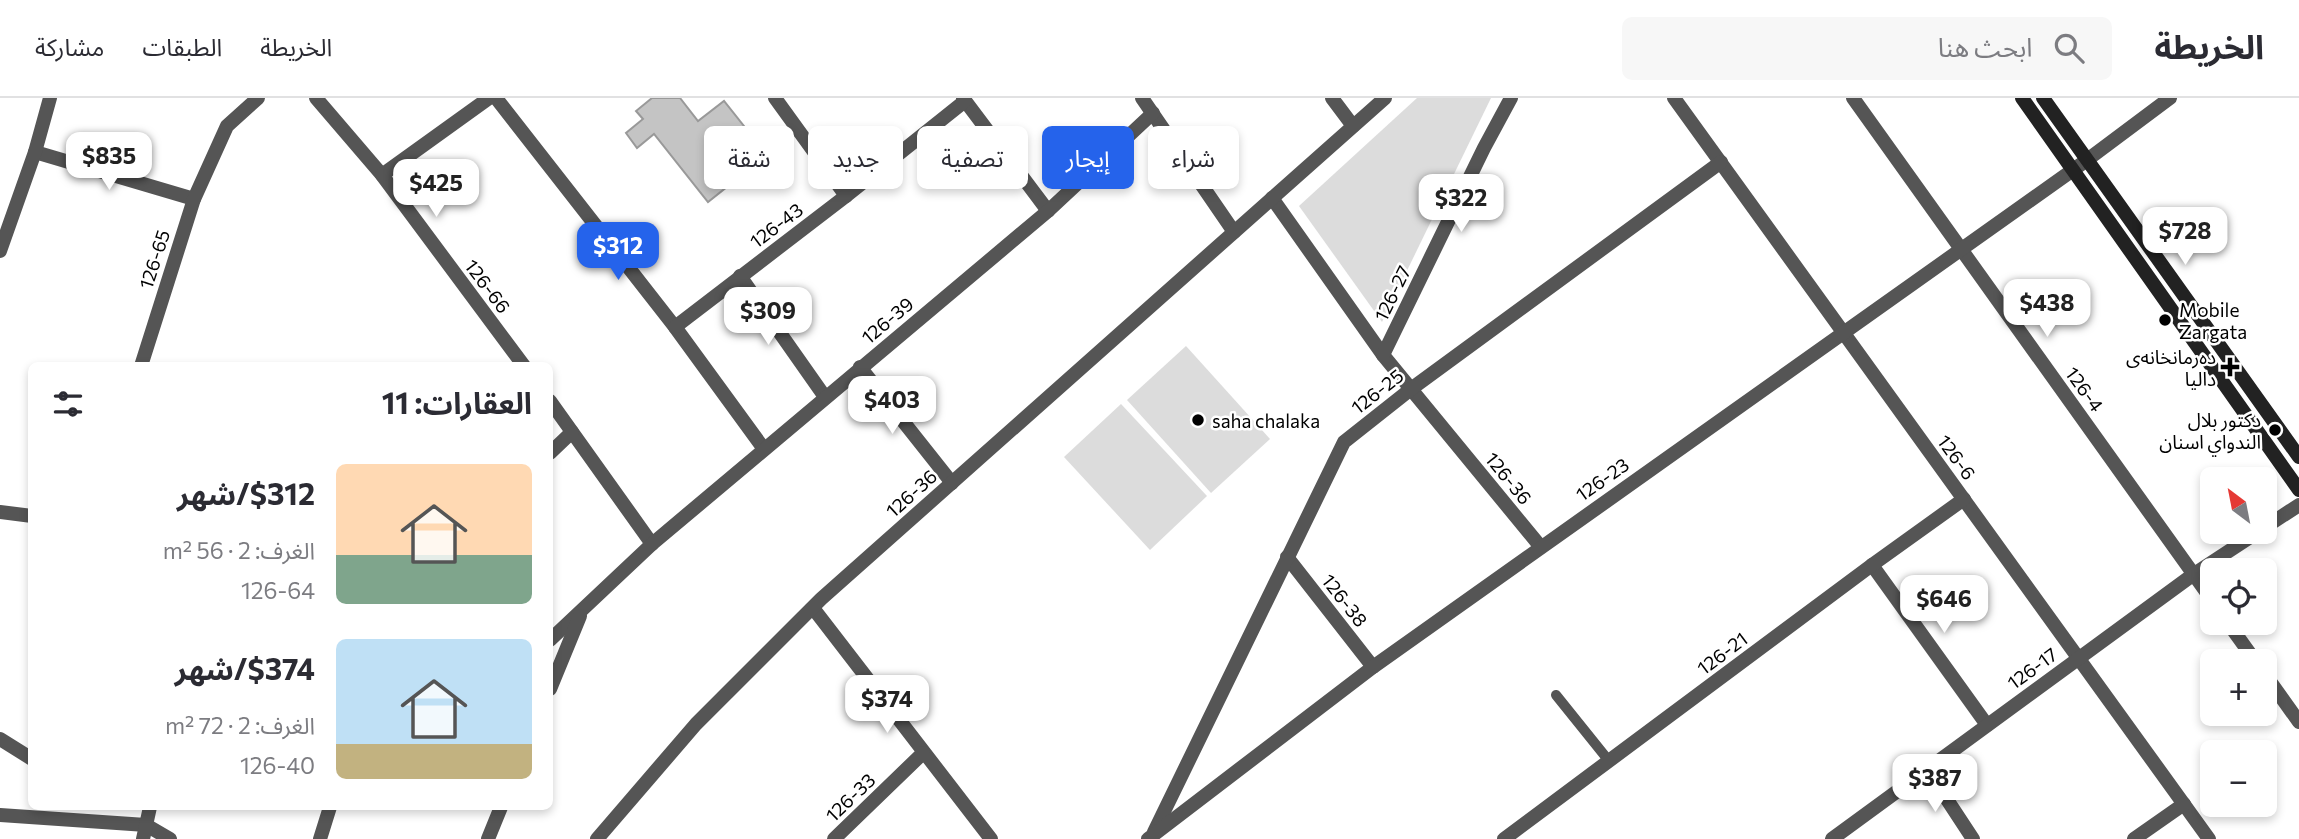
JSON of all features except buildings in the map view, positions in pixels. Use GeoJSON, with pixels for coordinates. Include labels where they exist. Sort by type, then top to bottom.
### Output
{"type":"FeatureCollection","features":[{"type":"Feature","properties":{"kind":"main road"},"geometry":{"type":"LineString","coordinates":[[2022,98],[2299,490]]}},
{"type":"Feature","properties":{"kind":"main road"},"geometry":{"type":"LineString","coordinates":[[2043,98],[2299,457]]}},
{"type":"Feature","properties":{"kind":"street"},"geometry":{"type":"LineString","coordinates":[[1,240],[35,152],[50,98]]}},
{"type":"Feature","properties":{"kind":"street","name":"126-65"},"geometry":{"type":"LineString","coordinates":[[142,362],[194,199],[227,126],[258,98]]}},
{"type":"Feature","properties":{"kind":"street","name":"126-66"},"geometry":{"type":"LineString","coordinates":[[316,98],[382,175],[521,362]]}},
{"type":"Feature","properties":{"kind":"street"},"geometry":{"type":"LineString","coordinates":[[382,175],[489,98]]}},
{"type":"Feature","properties":{"kind":"street"},"geometry":{"type":"LineString","coordinates":[[496,98],[675,327],[764,449]]}},
{"type":"Feature","properties":{"kind":"street"},"geometry":{"type":"LineString","coordinates":[[775,98],[846,197]]}},
{"type":"Feature","properties":{"kind":"street"},"geometry":{"type":"LineString","coordinates":[[1142,98],[1234,232]]}},
{"type":"Feature","properties":{"kind":"street"},"geometry":{"type":"LineString","coordinates":[[1332,98],[1353,126]]}},
{"type":"Feature","properties":{"kind":"street","name":"126-36"},"geometry":{"type":"LineString","coordinates":[[597,839],[696,724],[813,608],[1385,98]]}},
{"type":"Feature","properties":{"kind":"street","name":"126-27"},"geometry":{"type":"LineString","coordinates":[[1383,355],[1511,98]]}},
{"type":"Feature","properties":{"kind":"street","name":"126-6"},"geometry":{"type":"LineString","coordinates":[[1674,98],[2209,839]]}},
{"type":"Feature","properties":{"kind":"street","name":"126-4"},"geometry":{"type":"LineString","coordinates":[[1853,98],[2200,583]]}},
{"type":"Feature","properties":{"kind":"street","name":"126-23"},"geometry":{"type":"LineString","coordinates":[[1150,838],[1373,667],[2073,170],[2170,98]]}},
{"type":"Feature","properties":{"kind":"street"},"geometry":{"type":"LineString","coordinates":[[964,99],[1048,211]]}},
{"type":"Feature","properties":{"kind":"street","name":"126-43"},"geometry":{"type":"LineString","coordinates":[[675,327],[846,197],[964,99]]}},
{"type":"Feature","properties":{"kind":"street","name":"126-39"},"geometry":{"type":"LineString","coordinates":[[553,637],[652,544],[1048,211],[1153,113]]}},
{"type":"Feature","properties":{"kind":"street"},"geometry":{"type":"LineString","coordinates":[[35,152],[194,199]]}},
{"type":"Feature","properties":{"kind":"street","name":"126-25"},"geometry":{"type":"LineString","coordinates":[[1150,838],[1344,442],[1410,388],[1721,162]]}},
{"type":"Feature","properties":{"kind":"street","name":"126-36"},"geometry":{"type":"LineString","coordinates":[[1272,198],[1383,355],[1540,547]]}},
{"type":"Feature","properties":{"kind":"street"},"geometry":{"type":"LineString","coordinates":[[740,276],[825,397]]}},
{"type":"Feature","properties":{"kind":"street"},"geometry":{"type":"LineString","coordinates":[[860,367],[952,483]]}},
{"type":"Feature","properties":{"kind":"street"},"geometry":{"type":"LineString","coordinates":[[553,405],[652,544]]}},
{"type":"Feature","properties":{"kind":"street"},"geometry":{"type":"LineString","coordinates":[[553,450],[572,432]]}},
{"type":"Feature","properties":{"kind":"street","name":"126-21"},"geometry":{"type":"LineString","coordinates":[[1504,839],[1964,499]]}},
{"type":"Feature","properties":{"kind":"street"},"geometry":{"type":"LineString","coordinates":[[2277,519],[2299,505]]}},
{"type":"Feature","properties":{"kind":"street"},"geometry":{"type":"LineString","coordinates":[[0,512],[28,516]]}},
{"type":"Feature","properties":{"kind":"street","name":"126-17"},"geometry":{"type":"LineString","coordinates":[[1832,839],[2194,574],[2240,544]]}},
{"type":"Feature","properties":{"kind":"street","name":"126-38"},"geometry":{"type":"LineString","coordinates":[[1286,557],[1373,667]]}},
{"type":"Feature","properties":{"kind":"street"},"geometry":{"type":"LineString","coordinates":[[1872,565],[1987,725]]}},
{"type":"Feature","properties":{"kind":"street"},"geometry":{"type":"LineString","coordinates":[[813,608],[992,839]]}},
{"type":"Feature","properties":{"kind":"street"},"geometry":{"type":"LineString","coordinates":[[553,682],[582,611]]}},
{"type":"Feature","properties":{"kind":"street"},"geometry":{"type":"LineString","coordinates":[[2277,691],[2299,722]]}},
{"type":"Feature","properties":{"kind":"street"},"geometry":{"type":"LineString","coordinates":[[0,739],[28,756]]}},
{"type":"Feature","properties":{"kind":"street","name":"126-33"},"geometry":{"type":"LineString","coordinates":[[834,839],[923,753]]}},
{"type":"Feature","properties":{"kind":"street"},"geometry":{"type":"LineString","coordinates":[[1927,769],[1972,839]]}},
{"type":"Feature","properties":{"kind":"street"},"geometry":{"type":"LineString","coordinates":[[2134,839],[2184,804]]}},
{"type":"Feature","properties":{"kind":"street"},"geometry":{"type":"LineString","coordinates":[[145,832],[149,810]]}},
{"type":"Feature","properties":{"kind":"street"},"geometry":{"type":"LineString","coordinates":[[320,839],[329,810]]}},
{"type":"Feature","properties":{"kind":"street"},"geometry":{"type":"LineString","coordinates":[[488,839],[500,810]]}},
{"type":"Feature","properties":{"kind":"street"},"geometry":{"type":"LineString","coordinates":[[0,815],[145,832],[170,839]]}},
{"type":"Feature","properties":{"kind":"lane"},"geometry":{"type":"LineString","coordinates":[[1556,695],[1609,761]]}},
{"type":"Feature","properties":{"kind":"shaded area"},"geometry":{"type":"Polygon","coordinates":[[[1417,98],[1491,98],[1382,322],[1299,206],[1417,98]]]}},
{"type":"Feature","properties":{"kind":"shaded area","name":"saha chalaka"},"geometry":{"type":"Polygon","coordinates":[[[1186,346],[1270,439],[1211,493],[1127,400],[1186,346]]]}},
{"type":"Feature","properties":{"kind":"shaded area","name":"saha chalaka"},"geometry":{"type":"Polygon","coordinates":[[[1121,404],[1207,496],[1150,550],[1064,457],[1121,404]]]}},
{"type":"Feature","properties":{"kind":"place","name":"Mobile Zargata"},"geometry":{"type":"Point","coordinates":[2165,320]}},
{"type":"Feature","properties":{"kind":"place","name":"دەرمانخانەی دالیا"},"geometry":{"type":"Point","coordinates":[2230,367]}},
{"type":"Feature","properties":{"kind":"place","name":"saha chalaka"},"geometry":{"type":"Point","coordinates":[1198,420]}},
{"type":"Feature","properties":{"kind":"place","name":"دكتور بلال الندواي اسنان"},"geometry":{"type":"Point","coordinates":[2275,430]}}]}
